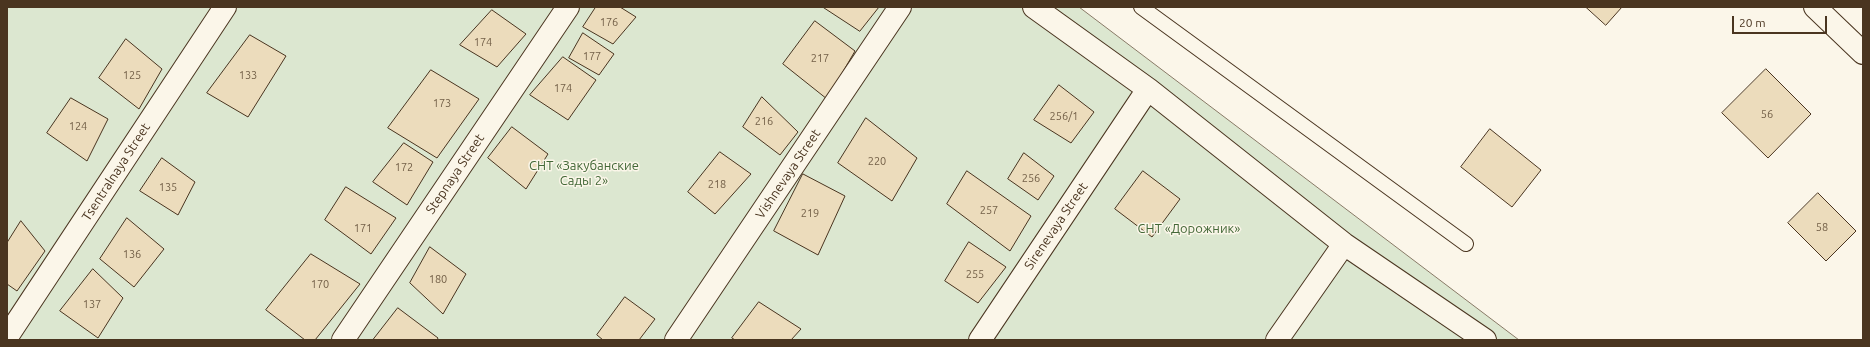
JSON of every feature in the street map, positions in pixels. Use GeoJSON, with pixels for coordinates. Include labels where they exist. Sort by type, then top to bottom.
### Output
{"type":"FeatureCollection","features":[{"type":"Feature","properties":{"kind":"street","name":"Tsentralnaya Street"},"geometry":{"type":"LineString","coordinates":[[7,337],[225,7]]}},
{"type":"Feature","properties":{"kind":"street","name":"Stepnaya Street"},"geometry":{"type":"LineString","coordinates":[[343,340],[568,7]]}},
{"type":"Feature","properties":{"kind":"street","name":"Vishnevaya Street"},"geometry":{"type":"LineString","coordinates":[[676,340],[900,7]]}},
{"type":"Feature","properties":{"kind":"street"},"geometry":{"type":"LineString","coordinates":[[1034,7],[1148,89],[1344,244],[1485,340]]}},
{"type":"Feature","properties":{"kind":"street"},"geometry":{"type":"LineString","coordinates":[[1815,7],[1863,53]]}},
{"type":"Feature","properties":{"kind":"street","name":"Sirenevaya Street"},"geometry":{"type":"LineString","coordinates":[[980,340],[1148,89]]}},
{"type":"Feature","properties":{"kind":"street"},"geometry":{"type":"LineString","coordinates":[[1277,340],[1344,244]]}},
{"type":"Feature","properties":{"kind":"lane"},"geometry":{"type":"LineString","coordinates":[[1141,7],[1466,244]]}},
{"type":"Feature","properties":{"kind":"green space","name":"СНТ «Закубанские Сады 2»"},"geometry":{"type":"Polygon","coordinates":[[[7,7],[1079,7],[1519,340],[7,340],[7,7]]]}},
{"type":"Feature","properties":{"kind":"building"},"geometry":{"type":"Polygon","coordinates":[[[596,7],[620,7],[636,17],[613,44],[583,27],[596,7]]]}},
{"type":"Feature","properties":{"kind":"building"},"geometry":{"type":"Polygon","coordinates":[[[823,7],[879,7],[860,31],[823,7]]]}},
{"type":"Feature","properties":{"kind":"building"},"geometry":{"type":"Polygon","coordinates":[[[1586,7],[1622,7],[1606,25],[1586,7]]]}},
{"type":"Feature","properties":{"kind":"building"},"geometry":{"type":"Polygon","coordinates":[[[492,10],[526,34],[497,67],[460,45],[492,10]]]}},
{"type":"Feature","properties":{"kind":"building"},"geometry":{"type":"Polygon","coordinates":[[[815,21],[855,51],[827,99],[783,64],[815,21]]]}},
{"type":"Feature","properties":{"kind":"building"},"geometry":{"type":"Polygon","coordinates":[[[583,33],[614,54],[599,75],[569,58],[583,33]]]}},
{"type":"Feature","properties":{"kind":"building"},"geometry":{"type":"Polygon","coordinates":[[[250,35],[286,56],[248,117],[207,93],[250,35]]]}},
{"type":"Feature","properties":{"kind":"building"},"geometry":{"type":"Polygon","coordinates":[[[126,39],[162,69],[139,109],[99,78],[126,39]]]}},
{"type":"Feature","properties":{"kind":"building"},"geometry":{"type":"Polygon","coordinates":[[[563,57],[596,80],[568,120],[530,95],[563,57]]]}},
{"type":"Feature","properties":{"kind":"building"},"geometry":{"type":"Polygon","coordinates":[[[1766,69],[1811,114],[1768,158],[1722,113],[1766,69]]]}},
{"type":"Feature","properties":{"kind":"building"},"geometry":{"type":"Polygon","coordinates":[[[431,70],[479,99],[437,158],[388,128],[431,70]]]}},
{"type":"Feature","properties":{"kind":"building"},"geometry":{"type":"Polygon","coordinates":[[[1059,85],[1094,112],[1071,143],[1034,120],[1059,85]]]}},
{"type":"Feature","properties":{"kind":"building"},"geometry":{"type":"Polygon","coordinates":[[[762,97],[798,132],[780,155],[743,127],[762,97]]]}},
{"type":"Feature","properties":{"kind":"building"},"geometry":{"type":"Polygon","coordinates":[[[71,98],[108,119],[87,161],[47,133],[71,98]]]}},
{"type":"Feature","properties":{"kind":"building"},"geometry":{"type":"Polygon","coordinates":[[[866,118],[917,158],[892,201],[838,163],[866,118]]]}},
{"type":"Feature","properties":{"kind":"building"},"geometry":{"type":"Polygon","coordinates":[[[512,127],[548,154],[526,189],[488,158],[512,127]]]}},
{"type":"Feature","properties":{"kind":"building"},"geometry":{"type":"Polygon","coordinates":[[[1490,129],[1541,170],[1512,207],[1461,167],[1490,129]]]}},
{"type":"Feature","properties":{"kind":"building"},"geometry":{"type":"Polygon","coordinates":[[[404,143],[433,162],[407,205],[373,182],[404,143]]]}},
{"type":"Feature","properties":{"kind":"building"},"geometry":{"type":"Polygon","coordinates":[[[720,152],[751,174],[715,214],[688,192],[720,152]]]}},
{"type":"Feature","properties":{"kind":"building"},"geometry":{"type":"Polygon","coordinates":[[[1024,153],[1054,176],[1038,200],[1008,179],[1024,153]]]}},
{"type":"Feature","properties":{"kind":"building"},"geometry":{"type":"Polygon","coordinates":[[[162,158],[195,182],[178,215],[140,191],[162,158]]]}},
{"type":"Feature","properties":{"kind":"building"},"geometry":{"type":"Polygon","coordinates":[[[967,171],[1031,216],[1010,251],[947,204],[967,171]]]}},
{"type":"Feature","properties":{"kind":"building"},"geometry":{"type":"Polygon","coordinates":[[[1143,171],[1180,199],[1152,237],[1115,209],[1143,171]]]}},
{"type":"Feature","properties":{"kind":"building"},"geometry":{"type":"Polygon","coordinates":[[[803,174],[845,196],[818,255],[774,231],[803,174]]]}},
{"type":"Feature","properties":{"kind":"building"},"geometry":{"type":"Polygon","coordinates":[[[346,187],[396,218],[371,254],[325,220],[346,187]]]}},
{"type":"Feature","properties":{"kind":"building"},"geometry":{"type":"Polygon","coordinates":[[[1818,193],[1856,231],[1826,261],[1788,223],[1818,193]]]}},
{"type":"Feature","properties":{"kind":"building"},"geometry":{"type":"Polygon","coordinates":[[[127,218],[164,249],[134,287],[100,259],[127,218]]]}},
{"type":"Feature","properties":{"kind":"building"},"geometry":{"type":"Polygon","coordinates":[[[21,221],[45,251],[17,291],[7,284],[7,243],[21,221]]]}},
{"type":"Feature","properties":{"kind":"building"},"geometry":{"type":"Polygon","coordinates":[[[969,242],[1006,267],[978,303],[945,281],[969,242]]]}},
{"type":"Feature","properties":{"kind":"building"},"geometry":{"type":"Polygon","coordinates":[[[430,247],[466,274],[443,314],[410,283],[430,247]]]}},
{"type":"Feature","properties":{"kind":"building"},"geometry":{"type":"Polygon","coordinates":[[[311,254],[360,284],[315,340],[305,340],[266,310],[311,254]]]}},
{"type":"Feature","properties":{"kind":"building"},"geometry":{"type":"Polygon","coordinates":[[[93,269],[123,298],[98,338],[60,311],[93,269]]]}},
{"type":"Feature","properties":{"kind":"building"},"geometry":{"type":"Polygon","coordinates":[[[625,297],[655,319],[639,340],[603,340],[597,335],[625,297]]]}},
{"type":"Feature","properties":{"kind":"building"},"geometry":{"type":"Polygon","coordinates":[[[759,302],[801,329],[791,340],[735,340],[732,338],[759,302]]]}},
{"type":"Feature","properties":{"kind":"building"},"geometry":{"type":"Polygon","coordinates":[[[398,308],[438,338],[437,340],[373,340],[398,308]]]}},
{"type":"Feature","properties":{"kind":"park label","name":"СНТ «Дорожник»"},"geometry":{"type":"Point","coordinates":[1189,229]}}]}
